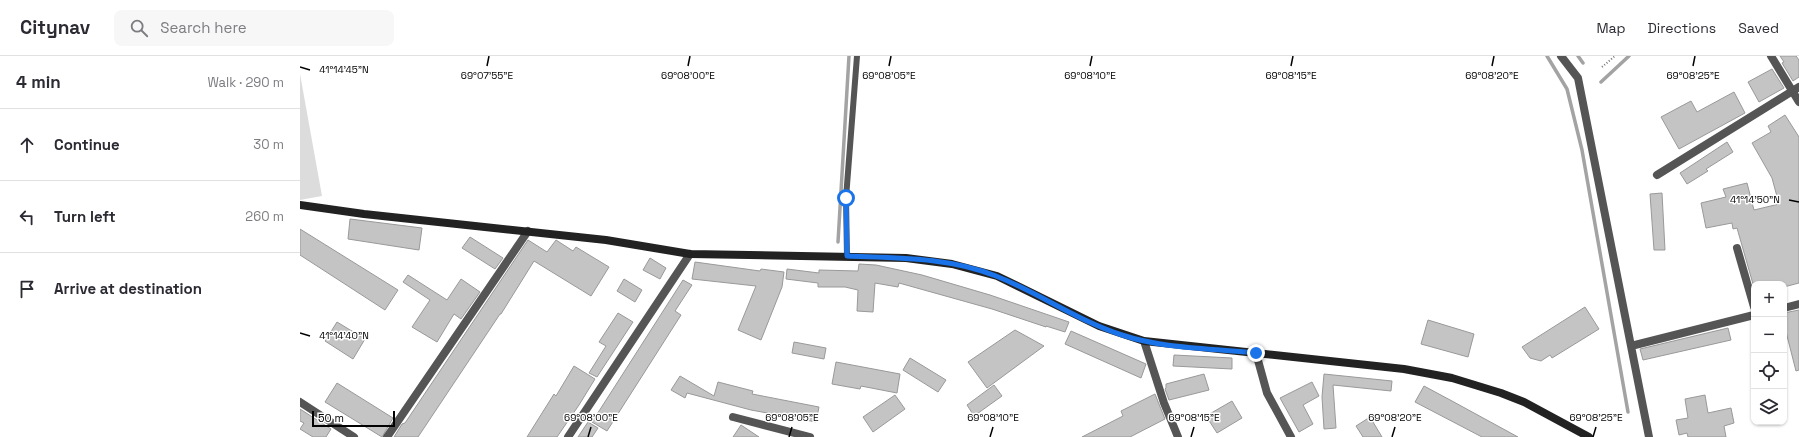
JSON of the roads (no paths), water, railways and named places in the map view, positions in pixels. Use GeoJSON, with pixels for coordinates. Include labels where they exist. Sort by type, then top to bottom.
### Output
{"type":"FeatureCollection","features":[{"type":"Feature","properties":{"kind":"street"},"geometry":{"type":"LineString","coordinates":[[1561,56],[1578,78],[1648,436]]}},
{"type":"Feature","properties":{"kind":"street"},"geometry":{"type":"LineString","coordinates":[[1771,56],[1796,89],[1799,102]]}},
{"type":"Feature","properties":{"kind":"street"},"geometry":{"type":"LineString","coordinates":[[1657,175],[1796,89]]}},
{"type":"Feature","properties":{"kind":"street"},"geometry":{"type":"LineString","coordinates":[[300,205],[357,213],[606,240],[690,254],[847,256],[930,260],[974,269],[997,276],[1099,326],[1144,341],[1404,369],[1452,378],[1495,391],[1524,402],[1589,437]]}},
{"type":"Feature","properties":{"kind":"street"},"geometry":{"type":"LineString","coordinates":[[387,437],[528,231]]}},
{"type":"Feature","properties":{"kind":"street"},"geometry":{"type":"LineString","coordinates":[[1737,248],[1751,297]]}},
{"type":"Feature","properties":{"kind":"street"},"geometry":{"type":"LineString","coordinates":[[568,437],[690,254]]}},
{"type":"Feature","properties":{"kind":"street"},"geometry":{"type":"LineString","coordinates":[[1787,307],[1799,304]]}},
{"type":"Feature","properties":{"kind":"street"},"geometry":{"type":"LineString","coordinates":[[1631,346],[1751,316]]}},
{"type":"Feature","properties":{"kind":"street"},"geometry":{"type":"LineString","coordinates":[[1144,341],[1164,403],[1178,437]]}},
{"type":"Feature","properties":{"kind":"street"},"geometry":{"type":"LineString","coordinates":[[1256,353],[1267,394],[1291,437]]}},
{"type":"Feature","properties":{"kind":"street"},"geometry":{"type":"LineString","coordinates":[[300,402],[354,437]]}},
{"type":"Feature","properties":{"kind":"street"},"geometry":{"type":"LineString","coordinates":[[733,417],[800,436],[810,437]]}},
{"type":"Feature","properties":{"kind":"lane"},"geometry":{"type":"LineString","coordinates":[[847,256],[846,198],[857,56]]}},
{"type":"Feature","properties":{"kind":"waterway"},"geometry":{"type":"LineString","coordinates":[[838,242],[849,56]]}},
{"type":"Feature","properties":{"kind":"waterway"},"geometry":{"type":"LineString","coordinates":[[1547,56],[1567,89],[1582,150],[1628,412]]}},
{"type":"Feature","properties":{"kind":"waterway"},"geometry":{"type":"LineString","coordinates":[[1578,56],[1583,63]]}},
{"type":"Feature","properties":{"kind":"waterway"},"geometry":{"type":"LineString","coordinates":[[1601,82],[1629,56]]}}]}
